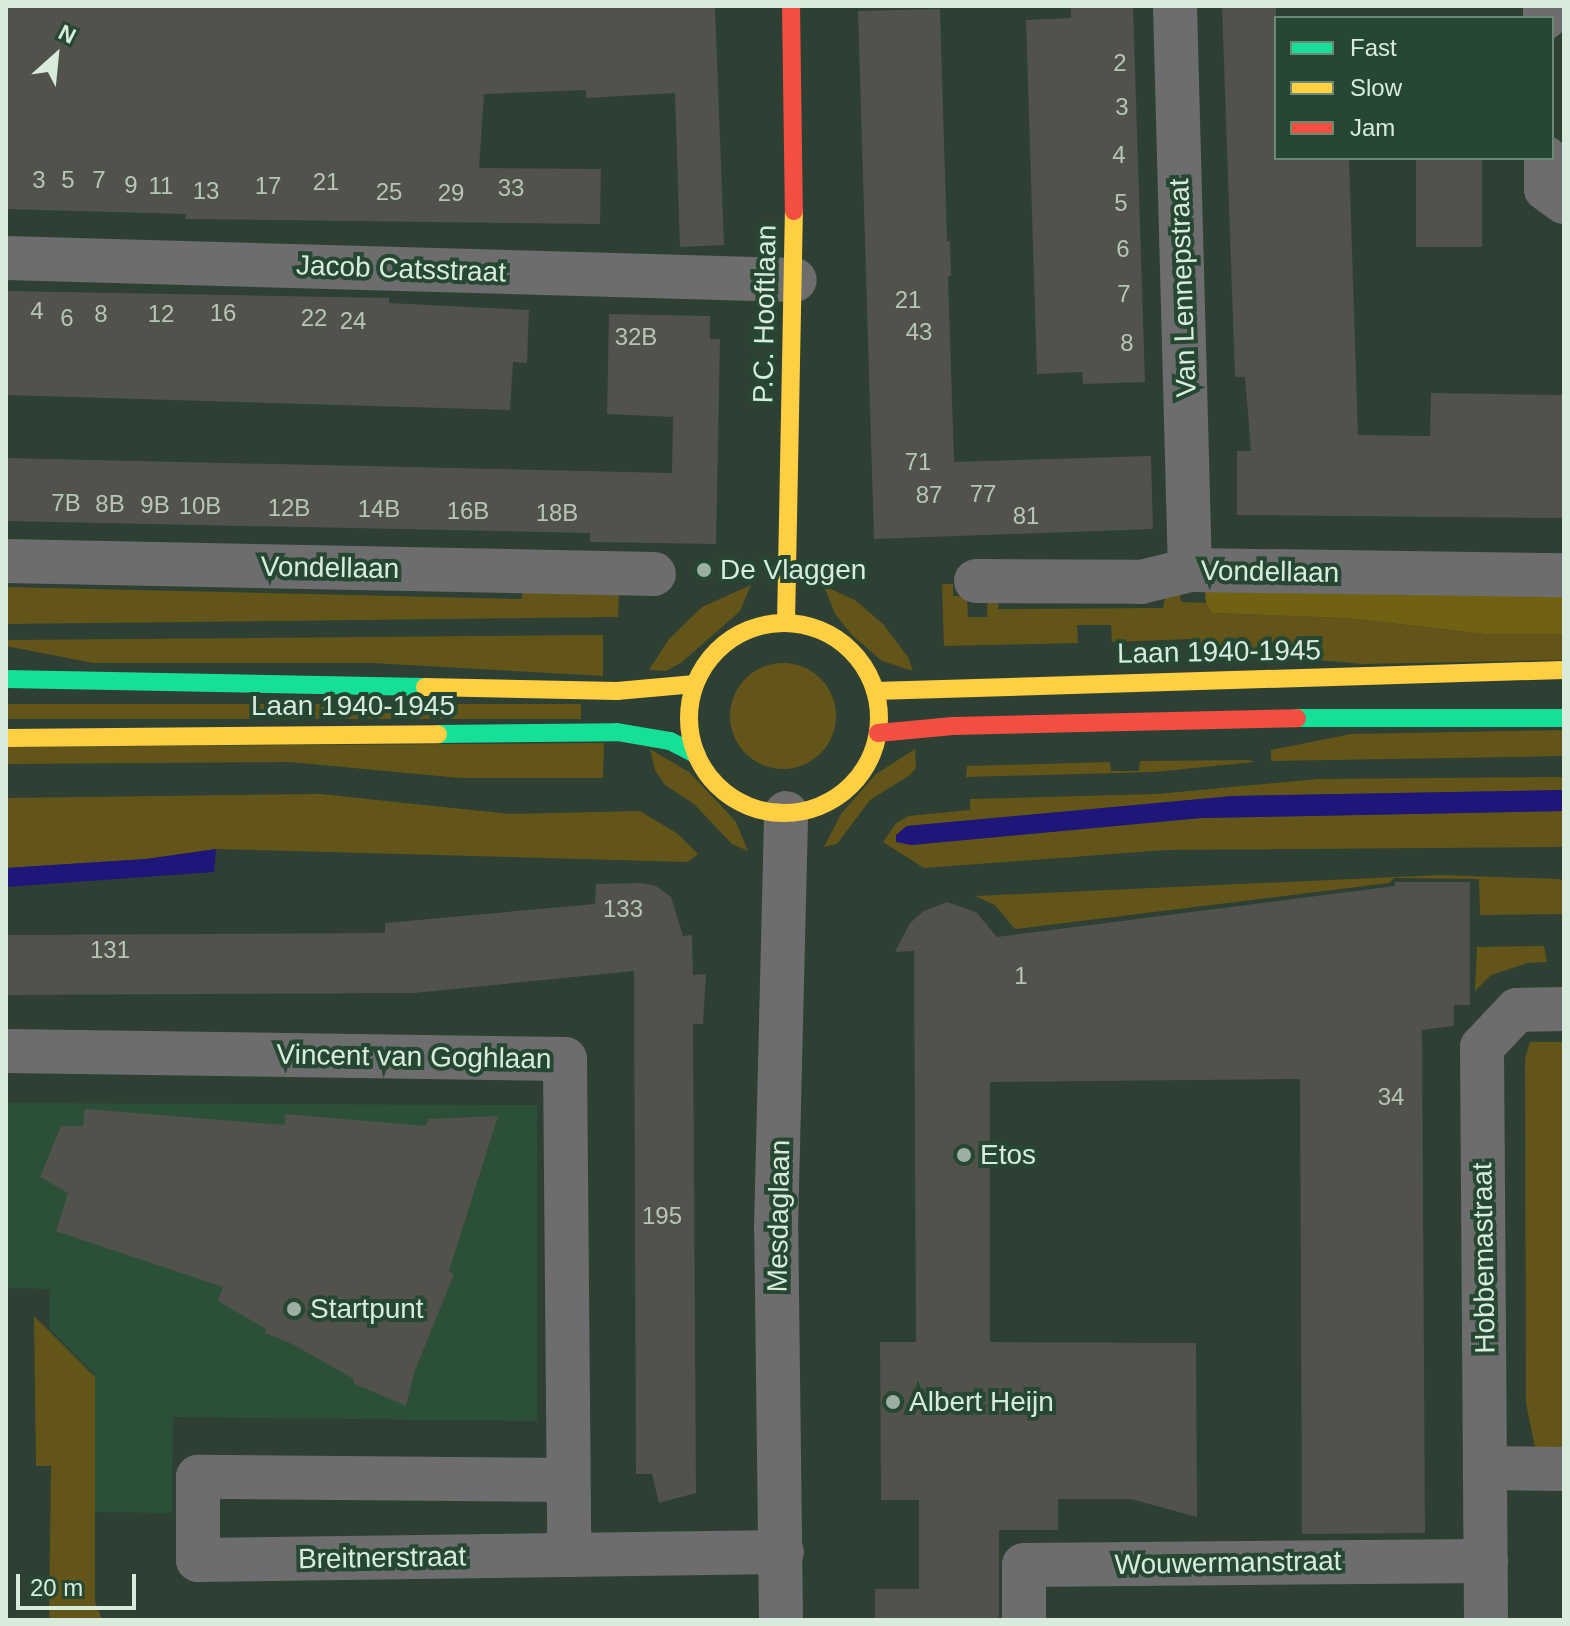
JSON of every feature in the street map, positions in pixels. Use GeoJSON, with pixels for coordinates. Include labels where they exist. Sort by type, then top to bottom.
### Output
{"type":"FeatureCollection","features":[{"type":"Feature","properties":{"kind":"main road","name":"P.C. Hooftlaan"},"geometry":{"type":"LineString","coordinates":[[786,623],[795,280],[791,6]]}},
{"type":"Feature","properties":{"kind":"main road"},"geometry":{"type":"LineString","coordinates":[[786,623],[812,627],[836,638],[856,656],[875,691],[878,733],[870,757],[847,789],[814,808],[786,813],[763,810],[728,795],[710,777],[697,755],[689,715],[695,684],[709,659],[730,639],[757,627],[786,623]]}},
{"type":"Feature","properties":{"kind":"main road","name":"Laan 1940-1945"},"geometry":{"type":"LineString","coordinates":[[875,691],[1564,670]]}},
{"type":"Feature","properties":{"kind":"main road","name":"Laan 1940-1945"},"geometry":{"type":"LineString","coordinates":[[6,679],[617,691],[695,684]]}},
{"type":"Feature","properties":{"kind":"main road"},"geometry":{"type":"LineString","coordinates":[[878,733],[953,726],[1274,718],[1564,718]]}},
{"type":"Feature","properties":{"kind":"main road","name":"Laan 1940-1945"},"geometry":{"type":"LineString","coordinates":[[6,738],[617,732],[670,741],[697,755]]}},
{"type":"Feature","properties":{"kind":"street","name":"Van Lennepstraat"},"geometry":{"type":"LineString","coordinates":[[1175,6],[1190,570]]}},
{"type":"Feature","properties":{"kind":"street"},"geometry":{"type":"LineString","coordinates":[[1546,160],[1546,189],[1564,202]]}},
{"type":"Feature","properties":{"kind":"street","name":"Jacob Catsstraat"},"geometry":{"type":"LineString","coordinates":[[6,258],[795,280]]}},
{"type":"Feature","properties":{"kind":"street","name":"Vondellaan"},"geometry":{"type":"LineString","coordinates":[[6,561],[654,574]]}},
{"type":"Feature","properties":{"kind":"street","name":"Vondellaan"},"geometry":{"type":"LineString","coordinates":[[976,581],[1141,582],[1190,570],[1564,575]]}},
{"type":"Feature","properties":{"kind":"street","name":"Mesdaglaan"},"geometry":{"type":"LineString","coordinates":[[781,1620],[776,1228],[786,813]]}},
{"type":"Feature","properties":{"kind":"street","name":"Hobbemastraat"},"geometry":{"type":"LineString","coordinates":[[1486,1620],[1482,1047],[1517,1010],[1564,1009]]}},
{"type":"Feature","properties":{"kind":"street","name":"Vincent van Goghlaan"},"geometry":{"type":"LineString","coordinates":[[6,1051],[565,1059],[569,1555]]}},
{"type":"Feature","properties":{"kind":"street"},"geometry":{"type":"LineString","coordinates":[[1486,1468],[1564,1469]]}},
{"type":"Feature","properties":{"kind":"street","name":"Breitnerstraat"},"geometry":{"type":"LineString","coordinates":[[568,1480],[198,1477],[198,1560],[782,1552]]}},
{"type":"Feature","properties":{"kind":"street","name":"Wouwermanstraat"},"geometry":{"type":"LineString","coordinates":[[1024,1620],[1024,1565],[1486,1561]]}},
{"type":"Feature","properties":{"kind":"shaded area"},"geometry":{"type":"Polygon","coordinates":[[[942,584],[953,584],[953,596],[967,596],[968,617],[987,617],[988,595],[999,596],[998,609],[1163,608],[1165,597],[1180,593],[1181,602],[1206,603],[1212,613],[1347,618],[1485,634],[1564,634],[1564,660],[1362,664],[1196,649],[1193,639],[1112,642],[1111,625],[1077,625],[1078,643],[944,646],[942,584]]]}},
{"type":"Feature","properties":{"kind":"shaded area"},"geometry":{"type":"Polygon","coordinates":[[[751,585],[740,611],[681,663],[666,671],[649,670],[669,639],[702,607],[751,585]]]}},
{"type":"Feature","properties":{"kind":"shaded area"},"geometry":{"type":"Polygon","coordinates":[[[824,586],[855,600],[883,624],[908,657],[913,671],[882,661],[852,635],[835,614],[824,586]]]}},
{"type":"Feature","properties":{"kind":"shaded area"},"geometry":{"type":"Polygon","coordinates":[[[6,587],[521,599],[524,588],[619,589],[618,617],[6,624],[6,587]]]}},
{"type":"Feature","properties":{"kind":"shaded area"},"geometry":{"type":"Polygon","coordinates":[[[1205,591],[1564,596],[1564,634],[1485,634],[1347,618],[1212,613],[1206,603],[1205,591]]]}},
{"type":"Feature","properties":{"kind":"shaded area"},"geometry":{"type":"Polygon","coordinates":[[[603,635],[603,676],[373,663],[93,663],[6,646],[6,640],[603,635]]]}},
{"type":"Feature","properties":{"kind":"shaded area"},"geometry":{"type":"Polygon","coordinates":[[[783,663],[803,667],[820,679],[832,696],[836,716],[832,736],[820,753],[803,765],[783,769],[763,765],[746,753],[734,736],[730,716],[734,696],[746,679],[763,667],[783,663]]]}},
{"type":"Feature","properties":{"kind":"shaded area"},"geometry":{"type":"Polygon","coordinates":[[[6,704],[581,704],[581,719],[6,719],[6,704]]]}},
{"type":"Feature","properties":{"kind":"shaded area"},"geometry":{"type":"Polygon","coordinates":[[[1564,730],[1564,756],[1271,761],[1271,750],[1351,734],[1564,730]]]}},
{"type":"Feature","properties":{"kind":"shaded area"},"geometry":{"type":"Polygon","coordinates":[[[604,743],[603,778],[460,778],[290,762],[6,764],[6,747],[604,743]]]}},
{"type":"Feature","properties":{"kind":"shaded area"},"geometry":{"type":"Polygon","coordinates":[[[650,749],[689,772],[736,822],[748,851],[732,844],[694,804],[665,785],[655,770],[650,749]]]}},
{"type":"Feature","properties":{"kind":"shaded area"},"geometry":{"type":"Polygon","coordinates":[[[915,749],[916,768],[910,775],[870,800],[837,844],[824,847],[841,814],[876,774],[915,749]]]}},
{"type":"Feature","properties":{"kind":"shaded area"},"geometry":{"type":"Polygon","coordinates":[[[1140,761],[1254,762],[1154,772],[966,777],[967,766],[1110,762],[1111,771],[1139,771],[1140,761]]]}},
{"type":"Feature","properties":{"kind":"shaded area"},"geometry":{"type":"Polygon","coordinates":[[[1564,777],[1564,790],[1233,796],[907,826],[896,835],[911,845],[1201,818],[1564,811],[1564,847],[1166,850],[924,868],[883,842],[896,823],[909,816],[970,810],[970,799],[1157,794],[1319,779],[1564,777]]]}},
{"type":"Feature","properties":{"kind":"shaded area"},"geometry":{"type":"Polygon","coordinates":[[[1564,790],[1564,811],[1201,818],[911,845],[896,842],[896,835],[907,826],[1233,796],[1564,790]]]}},
{"type":"Feature","properties":{"kind":"shaded area"},"geometry":{"type":"Polygon","coordinates":[[[320,794],[510,814],[640,811],[678,834],[698,854],[688,862],[216,849],[146,859],[6,868],[6,798],[320,794]]]}},
{"type":"Feature","properties":{"kind":"shaded area"},"geometry":{"type":"Polygon","coordinates":[[[216,849],[214,872],[6,887],[6,868],[146,859],[216,849]]]}},
{"type":"Feature","properties":{"kind":"shaded area"},"geometry":{"type":"Polygon","coordinates":[[[1441,875],[1559,879],[1564,881],[1564,914],[1480,915],[1479,879],[1394,878],[1389,883],[1015,929],[995,905],[975,896],[1441,875]]]}},
{"type":"Feature","properties":{"kind":"shaded area"},"geometry":{"type":"Polygon","coordinates":[[[1544,946],[1547,962],[1528,963],[1491,975],[1475,991],[1477,947],[1544,946]]]}},
{"type":"Feature","properties":{"kind":"shaded area"},"geometry":{"type":"Polygon","coordinates":[[[1530,1042],[1564,1042],[1564,1448],[1535,1447],[1526,1403],[1525,1059],[1530,1042]]]}},
{"type":"Feature","properties":{"kind":"shaded area","name":"Startpunt"},"geometry":{"type":"Polygon","coordinates":[[[6,1103],[537,1105],[537,1421],[173,1417],[172,1513],[93,1512],[94,1374],[50,1329],[50,1289],[6,1288],[6,1103]]]}},
{"type":"Feature","properties":{"kind":"shaded area"},"geometry":{"type":"Polygon","coordinates":[[[34,1316],[95,1377],[95,1601],[102,1620],[49,1620],[51,1466],[36,1466],[34,1316]]]}},
{"type":"Feature","properties":{"kind":"building"},"geometry":{"type":"Polygon","coordinates":[[[6,6],[715,6],[724,245],[680,247],[675,93],[586,98],[586,90],[484,94],[479,168],[601,169],[600,224],[185,219],[186,214],[6,209],[6,6]]]}},
{"type":"Feature","properties":{"kind":"building"},"geometry":{"type":"Polygon","coordinates":[[[1071,6],[1133,6],[1145,382],[1083,384],[1082,372],[1037,374],[1026,20],[1071,18],[1071,6]]]}},
{"type":"Feature","properties":{"kind":"building"},"geometry":{"type":"Polygon","coordinates":[[[1222,6],[1276,6],[1274,160],[1349,160],[1358,435],[1430,436],[1431,393],[1564,395],[1564,518],[1237,515],[1237,451],[1251,451],[1245,377],[1235,377],[1222,6]]]}},
{"type":"Feature","properties":{"kind":"building"},"geometry":{"type":"Polygon","coordinates":[[[940,9],[947,241],[950,241],[951,276],[948,276],[954,462],[1151,456],[1153,529],[874,539],[858,11],[940,9]]]}},
{"type":"Feature","properties":{"kind":"building"},"geometry":{"type":"Polygon","coordinates":[[[1416,160],[1482,160],[1482,247],[1416,247],[1416,160]]]}},
{"type":"Feature","properties":{"kind":"building"},"geometry":{"type":"Polygon","coordinates":[[[6,291],[389,298],[389,303],[529,310],[527,363],[513,362],[510,410],[6,395],[6,291]]]}},
{"type":"Feature","properties":{"kind":"building"},"geometry":{"type":"Polygon","coordinates":[[[609,314],[710,316],[710,339],[720,339],[716,544],[590,542],[590,533],[6,521],[6,458],[672,473],[673,417],[607,414],[609,314]]]}},
{"type":"Feature","properties":{"kind":"building"},"geometry":{"type":"Polygon","coordinates":[[[1395,882],[1470,882],[1470,1005],[1454,1005],[1454,1026],[1422,1030],[1425,1533],[1302,1534],[1300,1079],[990,1082],[990,1342],[1196,1343],[1197,1517],[1131,1499],[1058,1499],[1058,1530],[999,1530],[999,1620],[875,1620],[875,1589],[919,1589],[919,1500],[881,1500],[880,1342],[916,1342],[914,951],[895,952],[910,923],[924,911],[947,902],[976,912],[997,937],[1395,886],[1395,882]]]}},
{"type":"Feature","properties":{"kind":"building"},"geometry":{"type":"Polygon","coordinates":[[[641,883],[656,886],[671,897],[683,936],[692,935],[693,975],[706,974],[703,1024],[693,1024],[696,1493],[659,1503],[652,1474],[636,1474],[634,971],[414,993],[6,995],[6,935],[385,933],[385,923],[595,904],[596,884],[641,883]]]}},
{"type":"Feature","properties":{"kind":"building"},"geometry":{"type":"Polygon","coordinates":[[[85,1109],[285,1125],[285,1114],[426,1126],[429,1119],[498,1116],[449,1271],[454,1274],[414,1373],[406,1406],[353,1383],[354,1379],[294,1345],[265,1333],[266,1329],[218,1301],[223,1287],[56,1231],[68,1193],[40,1177],[61,1126],[83,1126],[85,1109]]]}},
{"type":"Feature","properties":{"kind":"traffic: fast"},"geometry":{"type":"LineString","coordinates":[[6,679],[425,687]]}},
{"type":"Feature","properties":{"kind":"traffic: fast"},"geometry":{"type":"LineString","coordinates":[[1297,718],[1564,718]]}},
{"type":"Feature","properties":{"kind":"traffic: fast"},"geometry":{"type":"LineString","coordinates":[[438,734],[617,732],[670,741],[697,755]]}},
{"type":"Feature","properties":{"kind":"traffic: slow"},"geometry":{"type":"LineString","coordinates":[[786,623],[794,211]]}},
{"type":"Feature","properties":{"kind":"traffic: slow"},"geometry":{"type":"LineString","coordinates":[[784,623],[820,630],[851,651],[872,682],[879,718],[872,754],[851,785],[820,806],[784,813],[748,806],[717,785],[696,754],[689,718],[696,682],[717,651],[748,630],[784,623]]}},
{"type":"Feature","properties":{"kind":"traffic: slow"},"geometry":{"type":"LineString","coordinates":[[875,691],[1564,670]]}},
{"type":"Feature","properties":{"kind":"traffic: slow"},"geometry":{"type":"LineString","coordinates":[[425,687],[617,691],[695,684]]}},
{"type":"Feature","properties":{"kind":"traffic: slow"},"geometry":{"type":"LineString","coordinates":[[6,738],[438,734]]}},
{"type":"Feature","properties":{"kind":"traffic: jam"},"geometry":{"type":"LineString","coordinates":[[791,6],[794,211]]}},
{"type":"Feature","properties":{"kind":"traffic: jam"},"geometry":{"type":"LineString","coordinates":[[878,733],[953,726],[1297,718]]}},
{"type":"Feature","properties":{"kind":"place","name":"De Vlaggen"},"geometry":{"type":"Point","coordinates":[704,570]}},
{"type":"Feature","properties":{"kind":"place","name":"Etos"},"geometry":{"type":"Point","coordinates":[964,1155]}},
{"type":"Feature","properties":{"kind":"place","name":"Startpunt"},"geometry":{"type":"Point","coordinates":[294,1309]}},
{"type":"Feature","properties":{"kind":"place","name":"Albert Heijn"},"geometry":{"type":"Point","coordinates":[893,1402]}}]}
